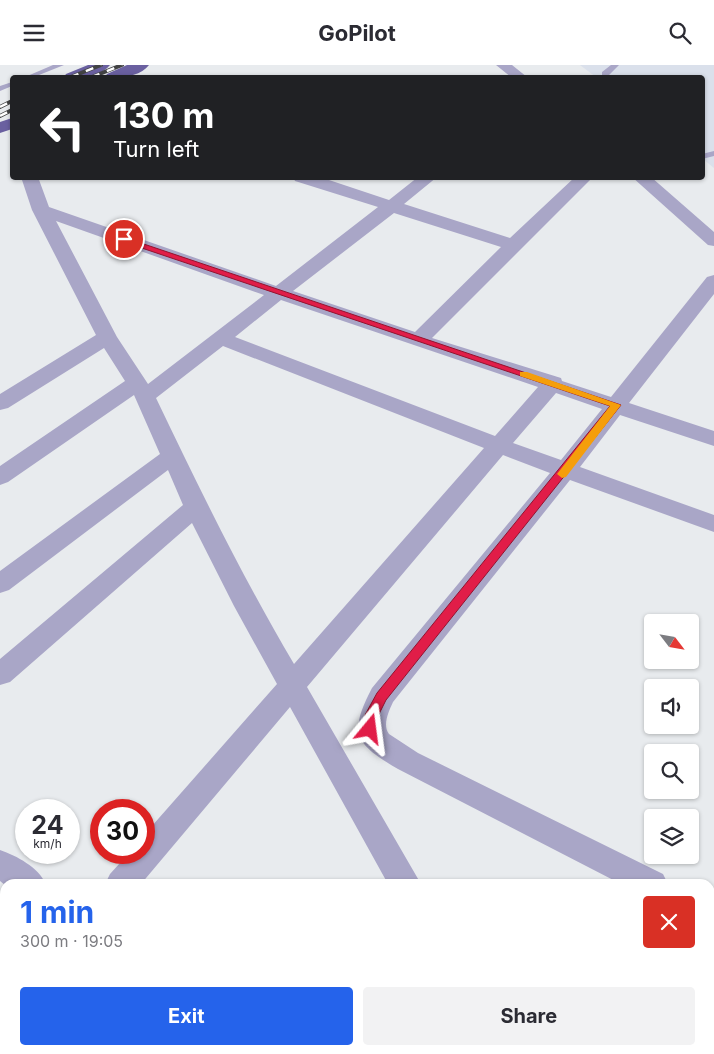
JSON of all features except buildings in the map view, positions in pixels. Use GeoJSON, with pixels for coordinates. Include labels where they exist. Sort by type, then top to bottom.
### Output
{"type":"FeatureCollection","features":[{"type":"Feature","properties":{"kind":"highway"},"geometry":{"type":"LineString","coordinates":[[77,75],[102,65]]}},
{"type":"Feature","properties":{"kind":"highway"},"geometry":{"type":"LineString","coordinates":[[118,75],[141,65]]}},
{"type":"Feature","properties":{"kind":"street"},"geometry":{"type":"LineString","coordinates":[[504,65],[517,75]]}},
{"type":"Feature","properties":{"kind":"street"},"geometry":{"type":"LineString","coordinates":[[30,180],[41,210],[107,337],[141,389],[196,507],[247,606],[401,879]]}},
{"type":"Feature","properties":{"kind":"street"},"geometry":{"type":"LineString","coordinates":[[310,180],[513,245]]}},
{"type":"Feature","properties":{"kind":"street"},"geometry":{"type":"LineString","coordinates":[[0,477],[220,338],[426,180]]}},
{"type":"Feature","properties":{"kind":"street"},"geometry":{"type":"LineString","coordinates":[[419,339],[513,245],[582,180]]}},
{"type":"Feature","properties":{"kind":"street"},"geometry":{"type":"LineString","coordinates":[[644,180],[714,241]]}},
{"type":"Feature","properties":{"kind":"street"},"geometry":{"type":"LineString","coordinates":[[41,210],[278,293],[553,383],[714,439]]}},
{"type":"Feature","properties":{"kind":"street"},"geometry":{"type":"LineString","coordinates":[[642,879],[408,761],[377,742],[370,729],[371,715],[382,696],[566,469],[714,281]]}},
{"type":"Feature","properties":{"kind":"street"},"geometry":{"type":"LineString","coordinates":[[0,403],[107,337]]}},
{"type":"Feature","properties":{"kind":"street"},"geometry":{"type":"LineString","coordinates":[[220,338],[499,446],[714,524]]}},
{"type":"Feature","properties":{"kind":"street"},"geometry":{"type":"LineString","coordinates":[[124,879],[293,687],[553,383]]}},
{"type":"Feature","properties":{"kind":"street"},"geometry":{"type":"LineString","coordinates":[[0,584],[172,456]]}},
{"type":"Feature","properties":{"kind":"street"},"geometry":{"type":"LineString","coordinates":[[0,675],[91,595],[196,507]]}},
{"type":"Feature","properties":{"kind":"street"},"geometry":{"type":"LineString","coordinates":[[0,864],[22,879]]}},
{"type":"Feature","properties":{"kind":"lane"},"geometry":{"type":"LineString","coordinates":[[34,75],[60,65]]}},
{"type":"Feature","properties":{"kind":"lane"},"geometry":{"type":"LineString","coordinates":[[605,74],[615,65]]}},
{"type":"Feature","properties":{"kind":"shaded area"},"geometry":{"type":"Polygon","coordinates":[[[580,65],[714,65],[714,168],[705,161],[705,75],[593,75],[580,65]]]}},
{"type":"Feature","properties":{"kind":"railway"},"geometry":{"type":"LineString","coordinates":[[76,75],[101,65]]}},
{"type":"Feature","properties":{"kind":"railway"},"geometry":{"type":"LineString","coordinates":[[97,75],[122,65]]}},
{"type":"Feature","properties":{"kind":"railway"},"geometry":{"type":"LineString","coordinates":[[0,107],[10,102]]}},
{"type":"Feature","properties":{"kind":"railway"},"geometry":{"type":"LineString","coordinates":[[0,116],[10,111]]}},
{"type":"Feature","properties":{"kind":"slow traffic"},"geometry":{"type":"LineString","coordinates":[[523,374],[616,405],[562,474]]}},
{"type":"Feature","properties":{"kind":"route"},"geometry":{"type":"LineString","coordinates":[[124,239],[278,293],[616,405],[382,696],[371,715],[370,729]]}}]}
